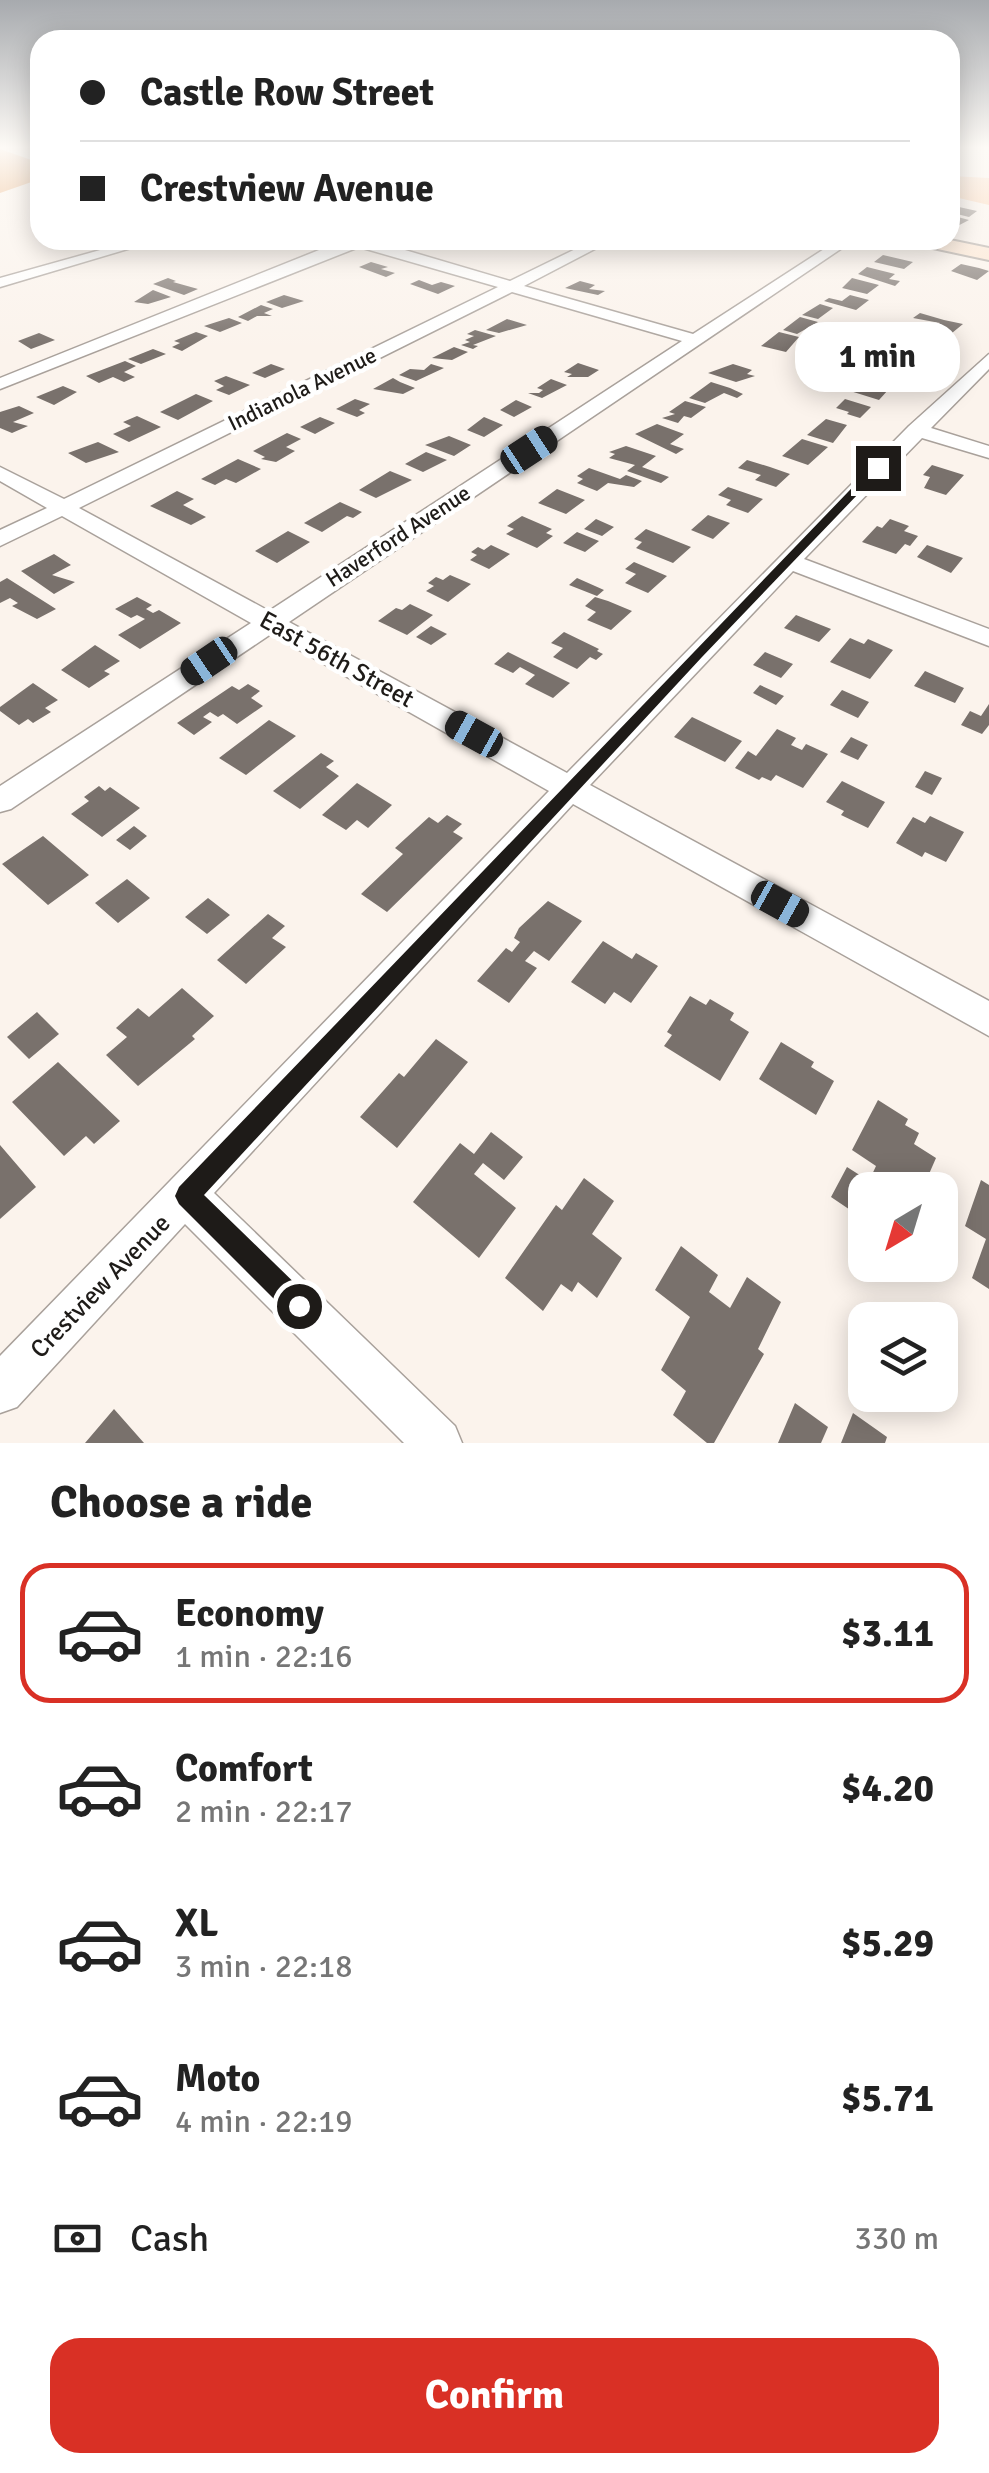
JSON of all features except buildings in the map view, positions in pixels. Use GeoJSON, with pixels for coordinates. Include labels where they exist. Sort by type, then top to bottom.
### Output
{"type":"FeatureCollection","features":[{"type":"Feature","properties":{"kind":"street"},"geometry":{"type":"LineString","coordinates":[[960,248],[989,254]]}},
{"type":"Feature","properties":{"kind":"street"},"geometry":{"type":"LineString","coordinates":[[0,283],[116,250]]}},
{"type":"Feature","properties":{"kind":"street"},"geometry":{"type":"LineString","coordinates":[[0,384],[335,250]]}},
{"type":"Feature","properties":{"kind":"street"},"geometry":{"type":"LineString","coordinates":[[389,250],[696,340]]}},
{"type":"Feature","properties":{"kind":"street","name":"Indianola Avenue"},"geometry":{"type":"LineString","coordinates":[[0,538],[585,250]]}},
{"type":"Feature","properties":{"kind":"street","name":"Haverford Avenue"},"geometry":{"type":"LineString","coordinates":[[0,801],[832,250]]}},
{"type":"Feature","properties":{"kind":"street","name":"Crestview Avenue"},"geometry":{"type":"LineString","coordinates":[[0,1390],[788,560],[989,358]]}},
{"type":"Feature","properties":{"kind":"street"},"geometry":{"type":"LineString","coordinates":[[916,430],[989,452]]}},
{"type":"Feature","properties":{"kind":"street","name":"East 56th Street"},"geometry":{"type":"LineString","coordinates":[[0,473],[989,1020]]}},
{"type":"Feature","properties":{"kind":"street"},"geometry":{"type":"LineString","coordinates":[[788,560],[989,638]]}},
{"type":"Feature","properties":{"kind":"street"},"geometry":{"type":"LineString","coordinates":[[187,1196],[438,1443]]}},
{"type":"Feature","properties":{"kind":"route"},"geometry":{"type":"LineString","coordinates":[[299,1306],[187,1196],[697,654],[878,468]]}}]}
